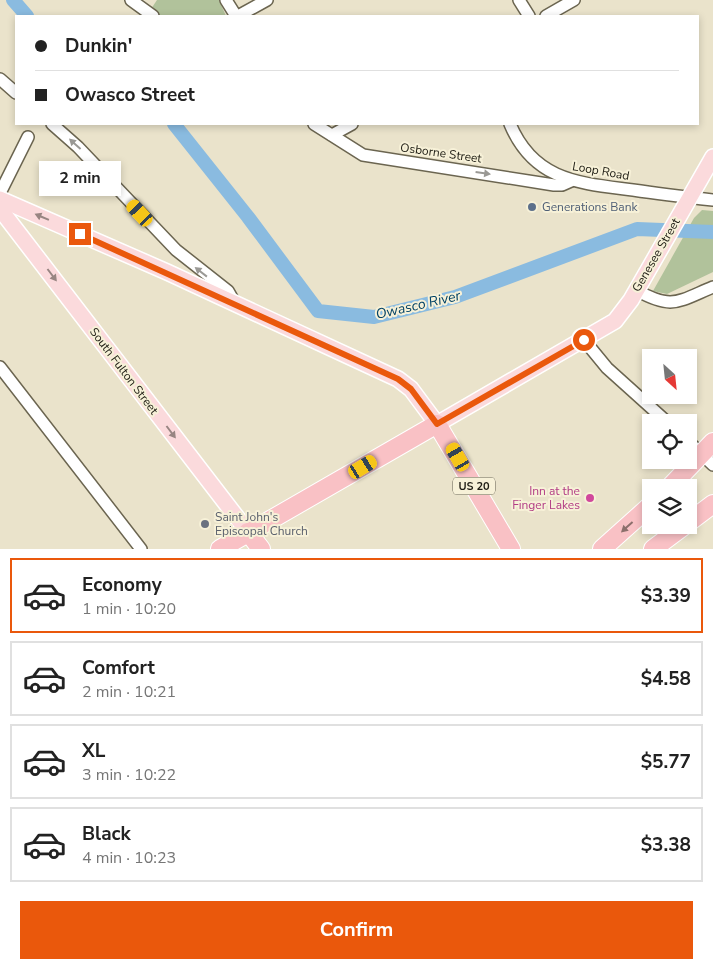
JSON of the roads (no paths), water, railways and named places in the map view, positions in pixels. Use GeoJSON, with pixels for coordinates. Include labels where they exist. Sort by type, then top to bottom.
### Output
{"type":"FeatureCollection","features":[{"type":"Feature","properties":{"kind":"highway"},"geometry":{"type":"LineString","coordinates":[[220,549],[437,424]]}},
{"type":"Feature","properties":{"kind":"highway","name":"US 20"},"geometry":{"type":"LineString","coordinates":[[437,424],[510,549]]}},
{"type":"Feature","properties":{"kind":"highway"},"geometry":{"type":"LineString","coordinates":[[680,479],[709,454]]}},
{"type":"Feature","properties":{"kind":"highway"},"geometry":{"type":"LineString","coordinates":[[697,516],[713,504]]}},
{"type":"Feature","properties":{"kind":"highway"},"geometry":{"type":"LineString","coordinates":[[602,549],[642,513]]}},
{"type":"Feature","properties":{"kind":"highway"},"geometry":{"type":"LineString","coordinates":[[248,532],[261,549]]}},
{"type":"Feature","properties":{"kind":"highway"},"geometry":{"type":"LineString","coordinates":[[654,549],[673,534]]}},
{"type":"Feature","properties":{"kind":"main road","name":"Genesee Street"},"geometry":{"type":"LineString","coordinates":[[437,424],[615,321],[623,312],[713,156]]}},
{"type":"Feature","properties":{"kind":"main road"},"geometry":{"type":"LineString","coordinates":[[0,199],[236,304],[398,379],[411,389],[437,424]]}},
{"type":"Feature","properties":{"kind":"main road"},"geometry":{"type":"LineString","coordinates":[[3,218],[18,206]]}},
{"type":"Feature","properties":{"kind":"main road","name":"South Fulton Street"},"geometry":{"type":"LineString","coordinates":[[3,218],[248,532]]}},
{"type":"Feature","properties":{"kind":"street"},"geometry":{"type":"LineString","coordinates":[[131,0],[152,15]]}},
{"type":"Feature","properties":{"kind":"street"},"geometry":{"type":"LineString","coordinates":[[226,0],[236,15]]}},
{"type":"Feature","properties":{"kind":"street"},"geometry":{"type":"LineString","coordinates":[[239,15],[267,0]]}},
{"type":"Feature","properties":{"kind":"street"},"geometry":{"type":"LineString","coordinates":[[519,0],[528,15]]}},
{"type":"Feature","properties":{"kind":"street"},"geometry":{"type":"LineString","coordinates":[[548,15],[574,0]]}},
{"type":"Feature","properties":{"kind":"street"},"geometry":{"type":"LineString","coordinates":[[0,79],[15,92]]}},
{"type":"Feature","properties":{"kind":"street"},"geometry":{"type":"LineString","coordinates":[[53,125],[78,147],[176,250],[228,291],[236,304]]}},
{"type":"Feature","properties":{"kind":"street","name":"Osborne Street"},"geometry":{"type":"LineString","coordinates":[[316,125],[363,155],[554,185],[562,185],[571,181]]}},
{"type":"Feature","properties":{"kind":"street"},"geometry":{"type":"LineString","coordinates":[[332,135],[350,125]]}},
{"type":"Feature","properties":{"kind":"street","name":"Loop Road"},"geometry":{"type":"LineString","coordinates":[[511,125],[524,149],[541,166],[571,181],[713,200]]}},
{"type":"Feature","properties":{"kind":"street"},"geometry":{"type":"LineString","coordinates":[[0,193],[28,138]]}},
{"type":"Feature","properties":{"kind":"street"},"geometry":{"type":"LineString","coordinates":[[636,290],[666,303],[678,302],[713,287]]}},
{"type":"Feature","properties":{"kind":"street"},"geometry":{"type":"LineString","coordinates":[[584,340],[607,368],[658,414]]}},
{"type":"Feature","properties":{"kind":"street"},"geometry":{"type":"LineString","coordinates":[[0,367],[141,549]]}},
{"type":"Feature","properties":{"kind":"street"},"geometry":{"type":"LineString","coordinates":[[697,447],[709,454]]}},
{"type":"Feature","properties":{"kind":"waterway","name":"Owasco River"},"geometry":{"type":"LineString","coordinates":[[13,0],[26,15]]}},
{"type":"Feature","properties":{"kind":"waterway","name":"Owasco River"},"geometry":{"type":"LineString","coordinates":[[175,125],[248,217],[318,311],[374,317],[455,297],[637,229],[713,232]]}},
{"type":"Feature","properties":{"kind":"place","name":"Generations Bank"},"geometry":{"type":"Point","coordinates":[532,207]}},
{"type":"Feature","properties":{"kind":"place","name":"Inn at the Finger Lakes"},"geometry":{"type":"Point","coordinates":[590,498]}},
{"type":"Feature","properties":{"kind":"place","name":"Saint John's Episcopal Church"},"geometry":{"type":"Point","coordinates":[205,524]}}]}
